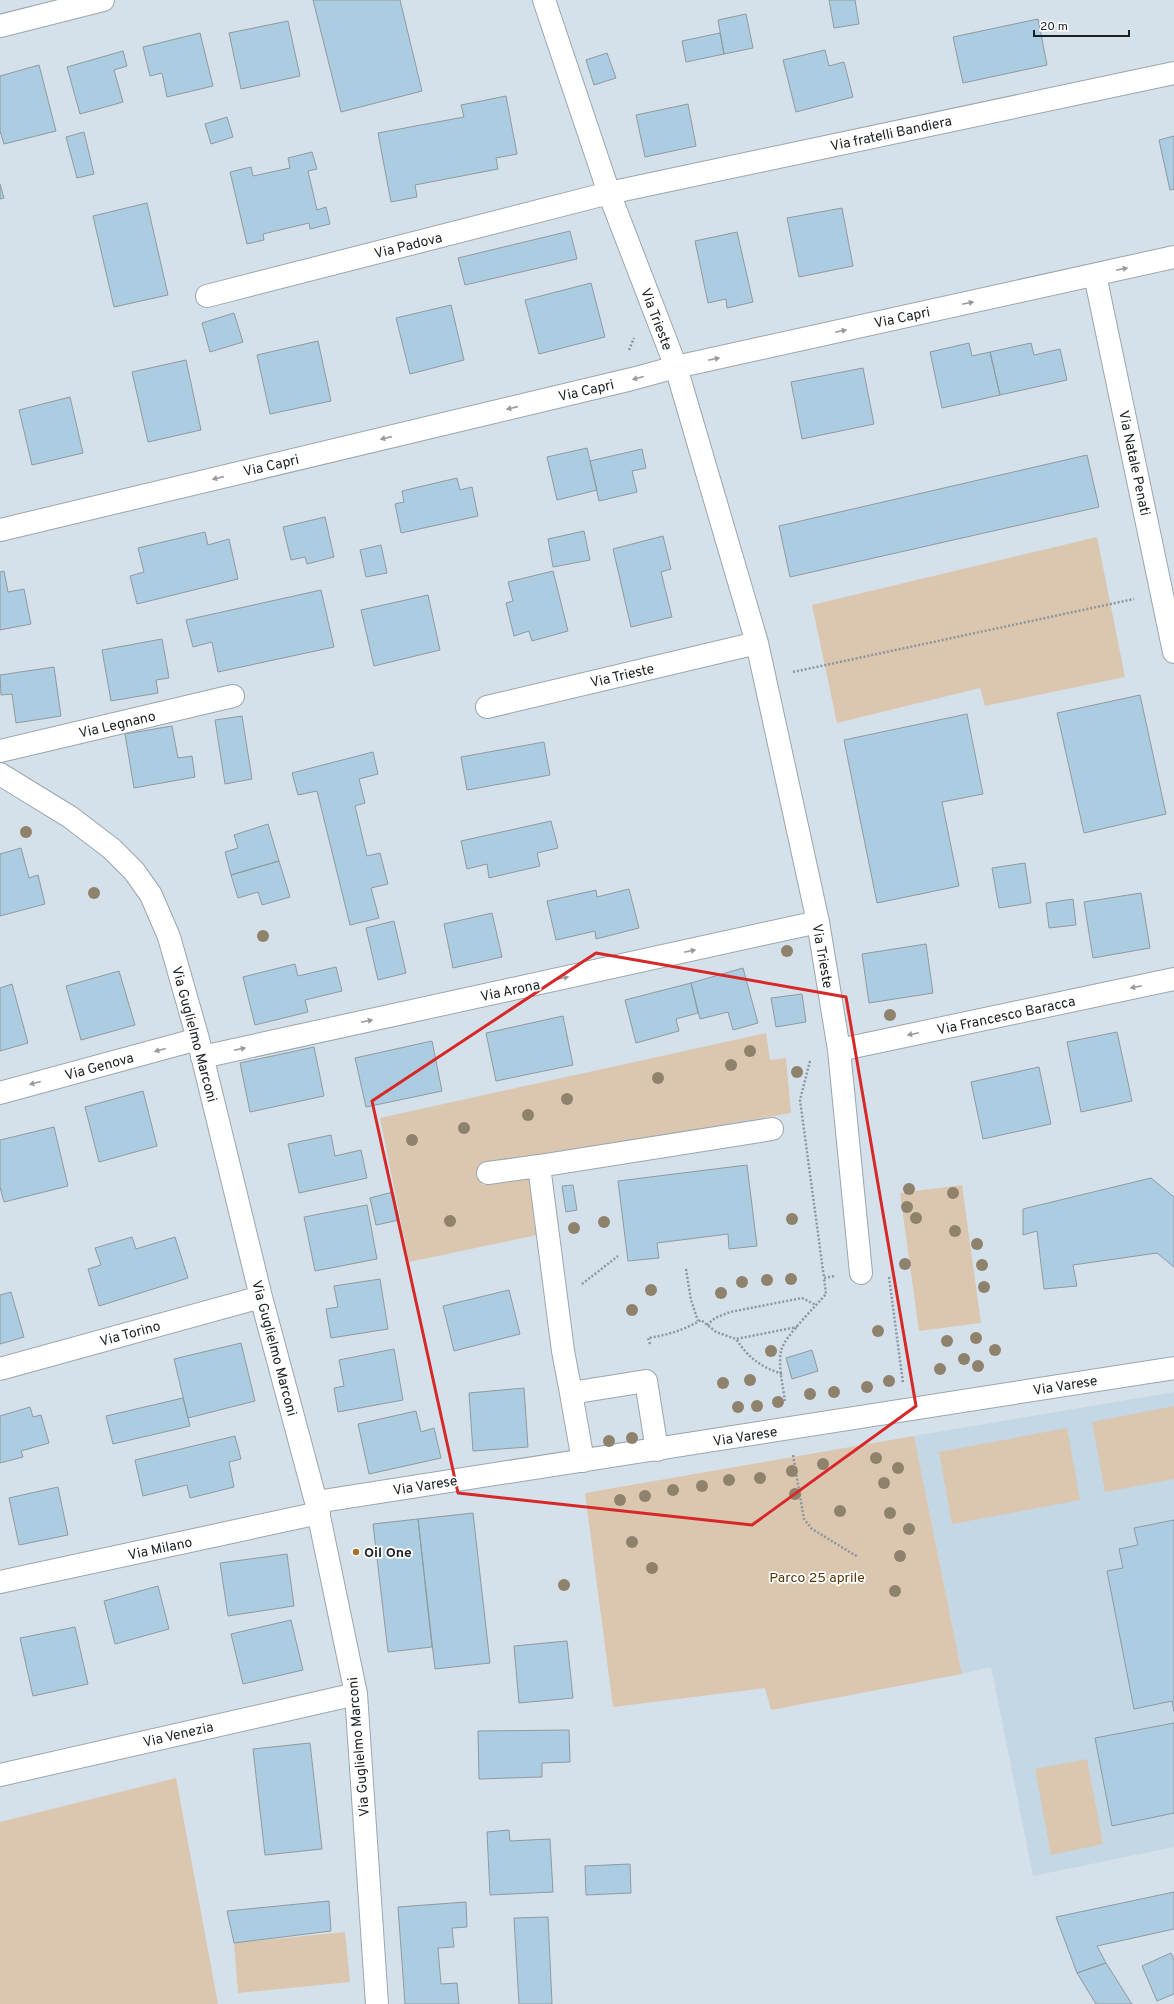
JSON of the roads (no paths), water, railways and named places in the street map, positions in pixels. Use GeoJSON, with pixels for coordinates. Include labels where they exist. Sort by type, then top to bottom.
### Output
{"type":"FeatureCollection","features":[{"type":"Feature","properties":{"kind":"street"},"geometry":{"type":"LineString","coordinates":[[0,26],[103,0]]}},
{"type":"Feature","properties":{"kind":"street","name":"Via Trieste"},"geometry":{"type":"LineString","coordinates":[[544,0],[609,193],[676,367],[757,643],[818,922],[839,1050],[861,1273]]}},
{"type":"Feature","properties":{"kind":"street","name":"Via fratelli Bandiera"},"geometry":{"type":"LineString","coordinates":[[609,193],[1174,72]]}},
{"type":"Feature","properties":{"kind":"street","name":"Via Padova"},"geometry":{"type":"LineString","coordinates":[[207,296],[609,193]]}},
{"type":"Feature","properties":{"kind":"street","name":"Via Capri"},"geometry":{"type":"LineString","coordinates":[[0,530],[632,379],[676,367],[1174,257]]}},
{"type":"Feature","properties":{"kind":"street","name":"Via Natale Penati"},"geometry":{"type":"LineString","coordinates":[[1095,275],[1174,652]]}},
{"type":"Feature","properties":{"kind":"street","name":"Via Trieste"},"geometry":{"type":"LineString","coordinates":[[487,706],[757,643]]}},
{"type":"Feature","properties":{"kind":"street","name":"Via Legnano"},"geometry":{"type":"LineString","coordinates":[[0,751],[233,696]]}},
{"type":"Feature","properties":{"kind":"street","name":"Via Guglielmo Marconi"},"geometry":{"type":"LineString","coordinates":[[0,774],[70,817],[112,849],[134,872],[152,895],[169,937],[200,1048],[261,1297],[318,1508],[356,1694],[377,2004]]}},
{"type":"Feature","properties":{"kind":"street","name":"Via Arona"},"geometry":{"type":"LineString","coordinates":[[200,1048],[818,922]]}},
{"type":"Feature","properties":{"kind":"street","name":"Via Francesco Baracca"},"geometry":{"type":"LineString","coordinates":[[839,1050],[1174,979]]}},
{"type":"Feature","properties":{"kind":"street","name":"Via Genova"},"geometry":{"type":"LineString","coordinates":[[0,1093],[200,1048]]}},
{"type":"Feature","properties":{"kind":"street"},"geometry":{"type":"LineString","coordinates":[[488,1173],[772,1129]]}},
{"type":"Feature","properties":{"kind":"street"},"geometry":{"type":"LineString","coordinates":[[539,1166],[557,1304],[582,1461]]}},
{"type":"Feature","properties":{"kind":"street","name":"Via Torino"},"geometry":{"type":"LineString","coordinates":[[0,1369],[261,1297]]}},
{"type":"Feature","properties":{"kind":"street","name":"Via Varese"},"geometry":{"type":"LineString","coordinates":[[318,1508],[582,1461],[1174,1368]]}},
{"type":"Feature","properties":{"kind":"street"},"geometry":{"type":"LineString","coordinates":[[571,1393],[646,1381],[657,1450]]}},
{"type":"Feature","properties":{"kind":"street","name":"Via Milano"},"geometry":{"type":"LineString","coordinates":[[0,1582],[318,1508]]}},
{"type":"Feature","properties":{"kind":"street","name":"Via Venezia"},"geometry":{"type":"LineString","coordinates":[[0,1775],[356,1694]]}},
{"type":"Feature","properties":{"kind":"place","name":"Oil One"},"geometry":{"type":"Point","coordinates":[356,1552]}},
{"type":"Feature","properties":{"kind":"park label","name":"Parco 25 aprile"},"geometry":{"type":"Point","coordinates":[817,1577]}}]}
